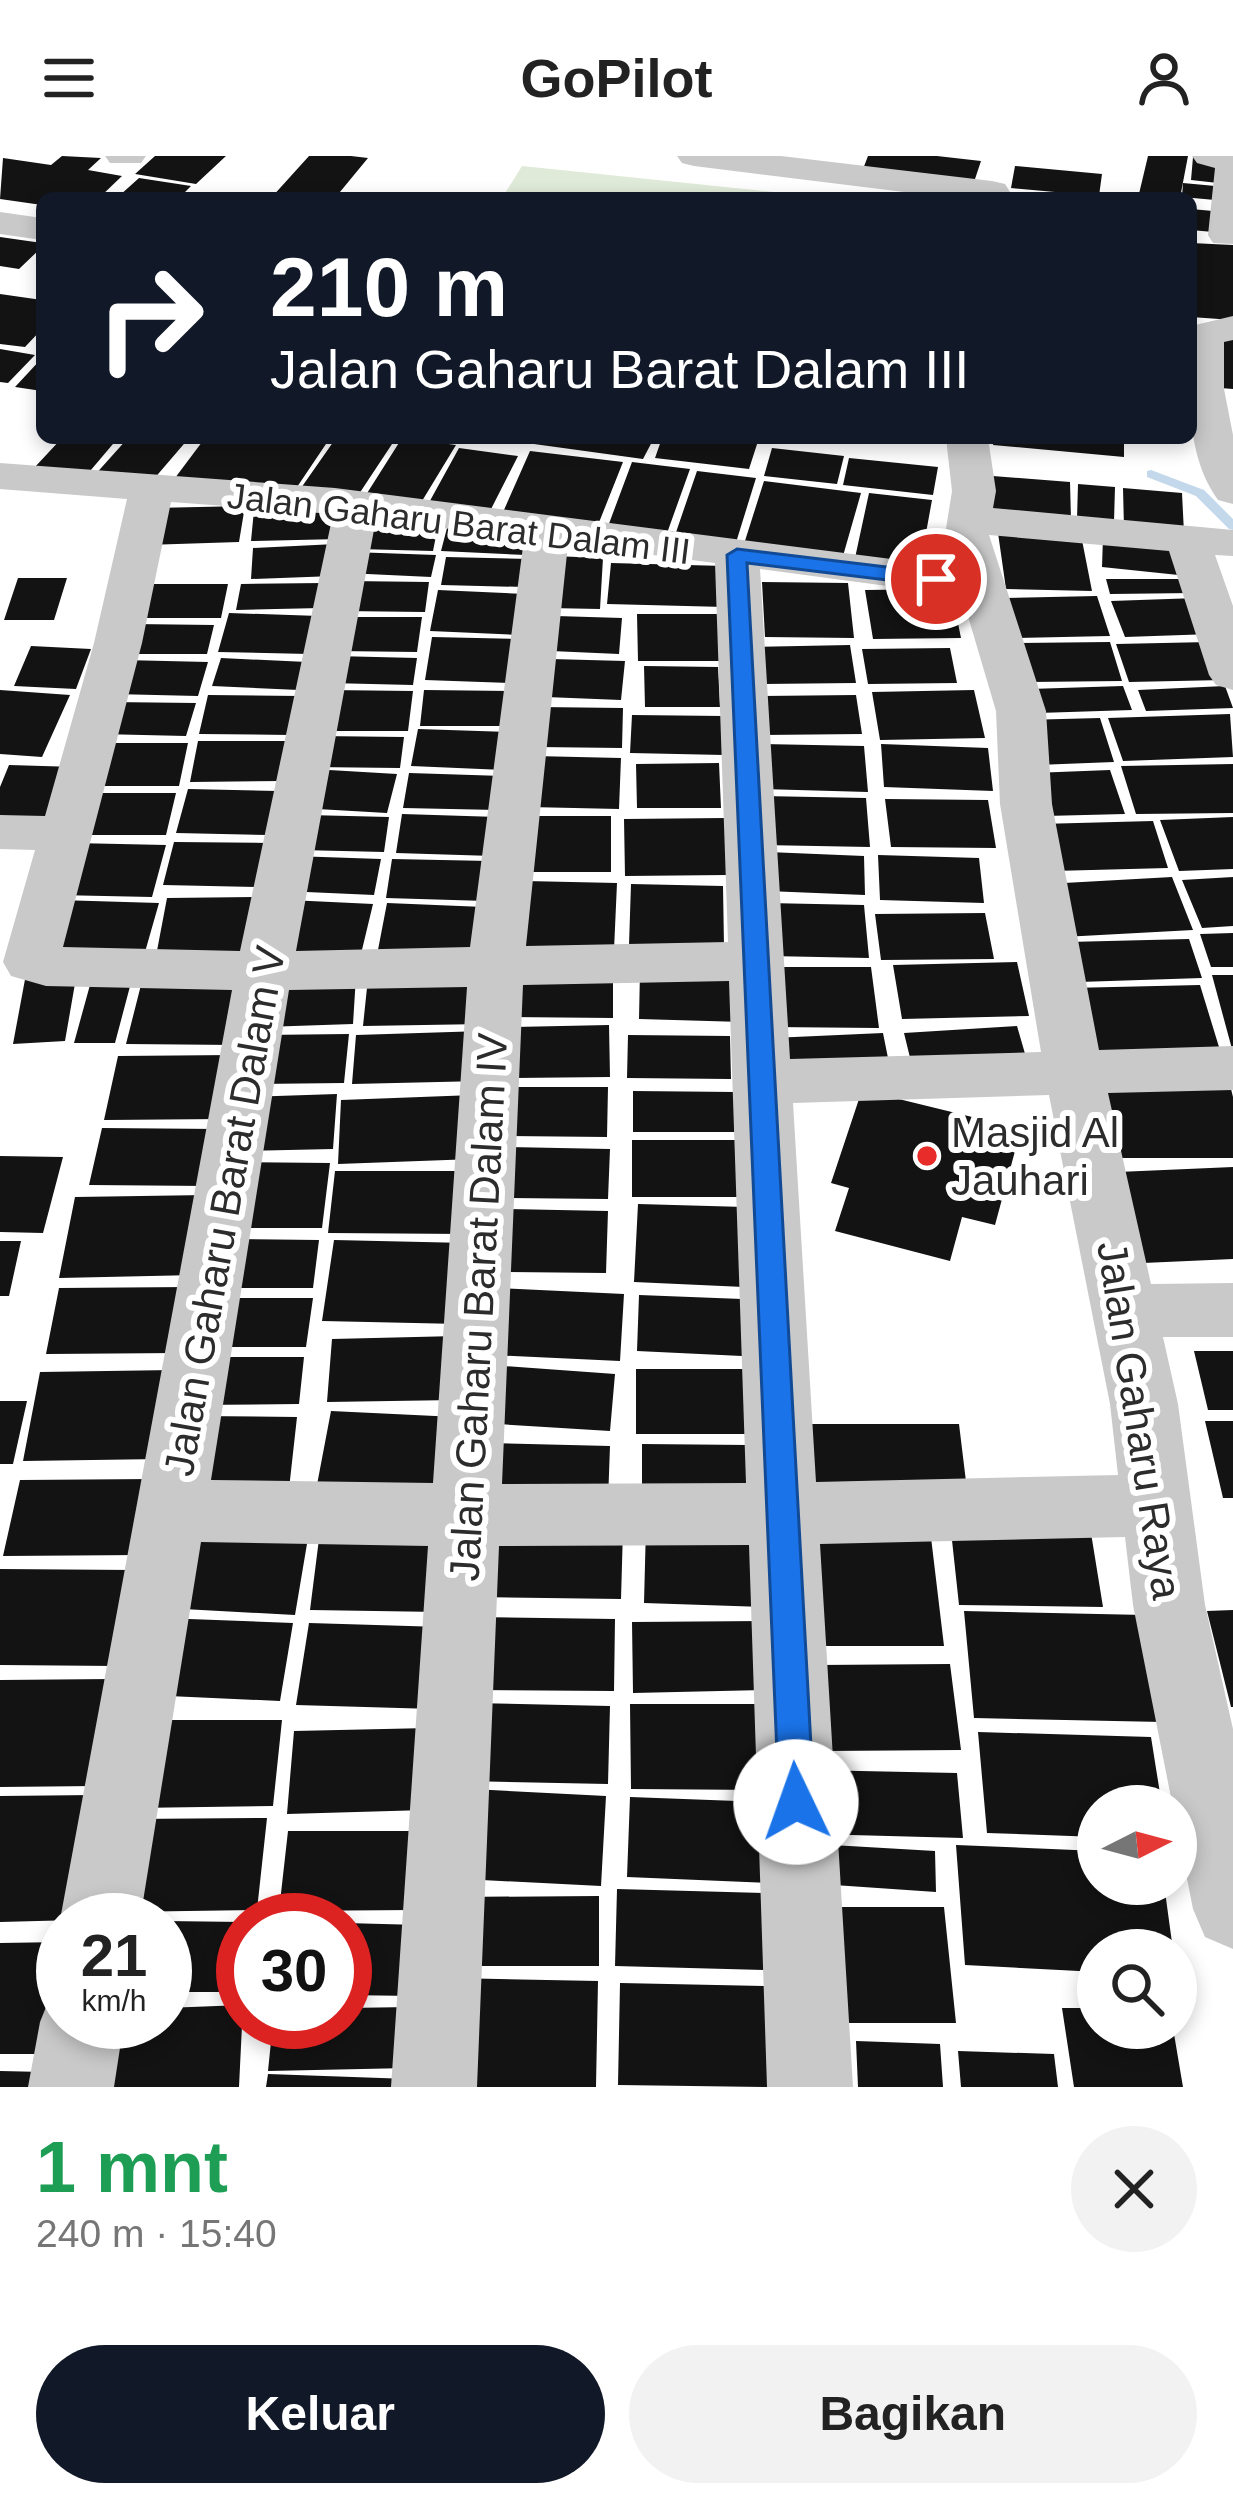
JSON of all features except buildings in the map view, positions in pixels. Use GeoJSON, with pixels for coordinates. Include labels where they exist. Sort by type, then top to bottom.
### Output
{"type":"FeatureCollection","features":[{"type":"Feature","properties":{"kind":"street"},"geometry":{"type":"LineString","coordinates":[[694,156],[988,172]]}},
{"type":"Feature","properties":{"kind":"street"},"geometry":{"type":"LineString","coordinates":[[1209,156],[1232,161],[1229,223]]}},
{"type":"Feature","properties":{"kind":"street"},"geometry":{"type":"LineString","coordinates":[[0,223],[36,229]]}},
{"type":"Feature","properties":{"kind":"street"},"geometry":{"type":"LineString","coordinates":[[1207,342],[1228,471]]}},
{"type":"Feature","properties":{"kind":"street","name":"Jalan Gaharu Raya"},"geometry":{"type":"LineString","coordinates":[[968,444],[974,490],[967,535],[1021,711],[1026,804],[1073,1070],[1125,1311],[1169,1606],[1233,1909]]}},
{"type":"Feature","properties":{"kind":"street","name":"Jalan Gaharu Barat Dalam III"},"geometry":{"type":"LineString","coordinates":[[0,476],[357,504],[980,584]]}},
{"type":"Feature","properties":{"kind":"street"},"geometry":{"type":"LineString","coordinates":[[151,491],[118,643],[31,962],[264,971],[756,961]]}},
{"type":"Feature","properties":{"kind":"street","name":"Jalan Gaharu Barat Dalam V"},"geometry":{"type":"LineString","coordinates":[[105,1893],[264,971],[357,504]]}},
{"type":"Feature","properties":{"kind":"street"},"geometry":{"type":"LineString","coordinates":[[969,519],[1233,542]]}},
{"type":"Feature","properties":{"kind":"street","name":"Jalan Gaharu Barat Dalam IV"},"geometry":{"type":"LineString","coordinates":[[434,2087],[496,964],[548,530]]}},
{"type":"Feature","properties":{"kind":"street"},"geometry":{"type":"LineString","coordinates":[[1187,538],[1233,675]]}},
{"type":"Feature","properties":{"kind":"street"},"geometry":{"type":"LineString","coordinates":[[737,555],[810,2087]]}},
{"type":"Feature","properties":{"kind":"street"},"geometry":{"type":"LineString","coordinates":[[0,832],[64,834]]}},
{"type":"Feature","properties":{"kind":"street"},"geometry":{"type":"LineString","coordinates":[[762,1082],[1233,1068]]}},
{"type":"Feature","properties":{"kind":"street"},"geometry":{"type":"LineString","coordinates":[[1125,1311],[1233,1310]]}},
{"type":"Feature","properties":{"kind":"street"},"geometry":{"type":"LineString","coordinates":[[172,1510],[466,1518],[783,1517],[1157,1505]]}},
{"type":"Feature","properties":{"kind":"street"},"geometry":{"type":"LineString","coordinates":[[71,2087],[77,2049]]}},
{"type":"Feature","properties":{"kind":"green space"},"geometry":{"type":"Polygon","coordinates":[[[522,166],[774,192],[506,192],[522,166]]]}},
{"type":"Feature","properties":{"kind":"waterway"},"geometry":{"type":"LineString","coordinates":[[1151,474],[1200,493],[1233,526]]}},
{"type":"Feature","properties":{"kind":"place","name":"Masjid Al Jauhari"},"geometry":{"type":"Point","coordinates":[927,1156]}},
{"type":"Feature","properties":{"kind":"route"},"geometry":{"type":"LineString","coordinates":[[796,1802],[737,555],[936,579]]}}]}
